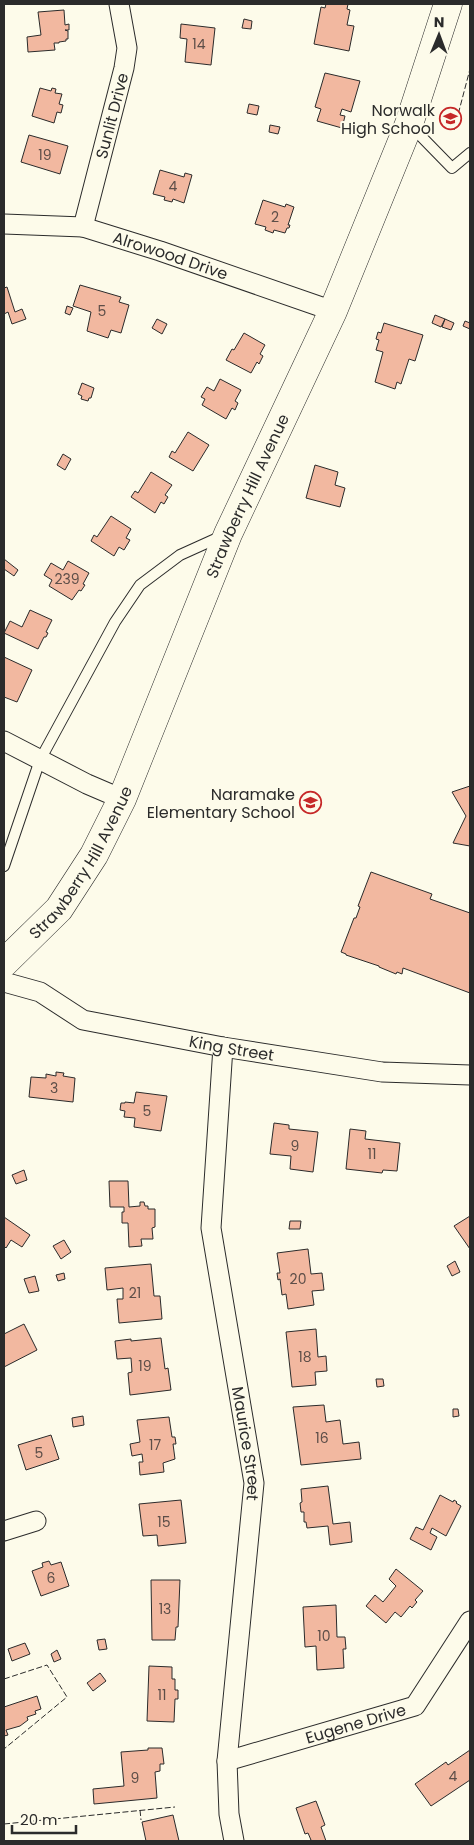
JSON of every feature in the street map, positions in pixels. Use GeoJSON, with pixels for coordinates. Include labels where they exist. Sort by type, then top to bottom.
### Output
{"type":"FeatureCollection","features":[{"type":"Feature","properties":{"kind":"main road","name":"Strawberry Hill Avenue"},"geometry":{"type":"LineString","coordinates":[[4,964],[59,909],[94,855],[122,799],[228,534],[333,311],[409,124],[448,4]]}},
{"type":"Feature","properties":{"kind":"street","name":"Sunlit Drive"},"geometry":{"type":"LineString","coordinates":[[83,227],[124,68],[127,48],[119,4]]}},
{"type":"Feature","properties":{"kind":"street","name":"Alrowood Drive"},"geometry":{"type":"LineString","coordinates":[[4,224],[83,227],[160,251],[333,311]]}},
{"type":"Feature","properties":{"kind":"street"},"geometry":{"type":"LineString","coordinates":[[4,740],[40,760],[122,799]]}},
{"type":"Feature","properties":{"kind":"street","name":"King Street"},"geometry":{"type":"LineString","coordinates":[[4,982],[40,992],[83,1020],[224,1048],[382,1072],[470,1075]]}},
{"type":"Feature","properties":{"kind":"street","name":"Maurice Street"},"geometry":{"type":"LineString","coordinates":[[224,1048],[211,1228],[254,1482],[227,1761],[229,1814],[234,1841]]}},
{"type":"Feature","properties":{"kind":"street"},"geometry":{"type":"LineString","coordinates":[[4,1531],[36,1521]]}},
{"type":"Feature","properties":{"kind":"street","name":"Eugene Drive"},"geometry":{"type":"LineString","coordinates":[[227,1761],[416,1706],[470,1621]]}},
{"type":"Feature","properties":{"kind":"lane"},"geometry":{"type":"LineString","coordinates":[[409,124],[452,168],[470,153]]}},
{"type":"Feature","properties":{"kind":"lane"},"geometry":{"type":"LineString","coordinates":[[4,866],[40,760],[115,622],[140,585],[180,555],[228,534]]}},
{"type":"Feature","properties":{"kind":"building"},"geometry":{"type":"Polygon","coordinates":[[[326,4],[348,4],[347,9],[350,10],[347,25],[354,26],[349,51],[314,44],[321,7],[325,8],[326,4]]]}},
{"type":"Feature","properties":{"kind":"building"},"geometry":{"type":"Polygon","coordinates":[[[64,10],[65,25],[69,24],[69,30],[65,30],[68,31],[68,39],[54,43],[55,50],[28,52],[27,37],[41,35],[38,12],[64,10]]]}},
{"type":"Feature","properties":{"kind":"building"},"geometry":{"type":"Polygon","coordinates":[[[244,19],[252,21],[251,29],[242,28],[244,19]]]}},
{"type":"Feature","properties":{"kind":"building"},"geometry":{"type":"Polygon","coordinates":[[[181,24],[215,28],[211,65],[185,62],[187,39],[180,38],[181,24]]]}},
{"type":"Feature","properties":{"kind":"building"},"geometry":{"type":"Polygon","coordinates":[[[325,73],[360,81],[351,112],[342,109],[340,115],[345,116],[342,128],[317,121],[321,109],[315,107],[325,73]]]}},
{"type":"Feature","properties":{"kind":"building"},"geometry":{"type":"Polygon","coordinates":[[[40,88],[51,91],[52,88],[56,89],[55,93],[62,94],[59,104],[63,105],[61,113],[57,112],[54,123],[32,116],[40,88]]]}},
{"type":"Feature","properties":{"kind":"building"},"geometry":{"type":"Polygon","coordinates":[[[249,104],[259,106],[257,115],[247,113],[249,104]]]}},
{"type":"Feature","properties":{"kind":"building"},"geometry":{"type":"Polygon","coordinates":[[[270,125],[280,127],[278,134],[269,132],[270,125]]]}},
{"type":"Feature","properties":{"kind":"building"},"geometry":{"type":"Polygon","coordinates":[[[29,135],[68,146],[60,174],[21,162],[29,135]]]}},
{"type":"Feature","properties":{"kind":"building"},"geometry":{"type":"Polygon","coordinates":[[[160,170],[184,177],[185,173],[192,175],[184,203],[173,199],[172,202],[164,200],[165,197],[153,194],[160,170]]]}},
{"type":"Feature","properties":{"kind":"building"},"geometry":{"type":"Polygon","coordinates":[[[263,200],[285,207],[286,204],[294,207],[288,225],[290,225],[289,228],[287,228],[285,233],[274,230],[273,233],[265,230],[266,227],[255,224],[263,200]]]}},
{"type":"Feature","properties":{"kind":"building"},"geometry":{"type":"Polygon","coordinates":[[[80,285],[121,297],[119,302],[129,305],[121,333],[111,330],[108,338],[87,331],[91,312],[73,306],[80,285]]]}},
{"type":"Feature","properties":{"kind":"building"},"geometry":{"type":"Polygon","coordinates":[[[7,287],[15,312],[22,309],[26,319],[12,324],[8,312],[4,314],[4,288],[7,287]]]}},
{"type":"Feature","properties":{"kind":"building"},"geometry":{"type":"Polygon","coordinates":[[[67,306],[73,308],[70,315],[65,313],[67,306]]]}},
{"type":"Feature","properties":{"kind":"building"},"geometry":{"type":"Polygon","coordinates":[[[435,315],[445,319],[441,327],[432,323],[435,315]]]}},
{"type":"Feature","properties":{"kind":"building"},"geometry":{"type":"Polygon","coordinates":[[[157,319],[167,324],[162,334],[152,328],[157,319]]]}},
{"type":"Feature","properties":{"kind":"building"},"geometry":{"type":"Polygon","coordinates":[[[445,319],[454,323],[451,330],[442,327],[445,319]]]}},
{"type":"Feature","properties":{"kind":"building"},"geometry":{"type":"Polygon","coordinates":[[[465,321],[470,323],[470,329],[463,326],[465,321]]]}},
{"type":"Feature","properties":{"kind":"building"},"geometry":{"type":"Polygon","coordinates":[[[384,323],[423,335],[415,361],[409,359],[401,384],[397,382],[395,389],[375,382],[383,352],[376,350],[379,340],[376,339],[378,332],[381,333],[384,323]]]}},
{"type":"Feature","properties":{"kind":"building"},"geometry":{"type":"Polygon","coordinates":[[[244,333],[265,345],[260,354],[263,356],[259,364],[257,362],[251,373],[226,360],[244,333]]]}},
{"type":"Feature","properties":{"kind":"building"},"geometry":{"type":"Polygon","coordinates":[[[220,379],[241,390],[235,401],[238,403],[235,410],[232,408],[226,419],[202,405],[205,399],[201,397],[207,387],[214,391],[220,379]]]}},
{"type":"Feature","properties":{"kind":"building"},"geometry":{"type":"Polygon","coordinates":[[[82,383],[94,388],[88,401],[81,399],[82,396],[78,394],[82,383]]]}},
{"type":"Feature","properties":{"kind":"building"},"geometry":{"type":"Polygon","coordinates":[[[188,432],[209,445],[193,471],[169,457],[172,451],[175,453],[188,432]]]}},
{"type":"Feature","properties":{"kind":"building"},"geometry":{"type":"Polygon","coordinates":[[[63,454],[71,459],[65,470],[57,465],[63,454]]]}},
{"type":"Feature","properties":{"kind":"building"},"geometry":{"type":"Polygon","coordinates":[[[315,465],[338,472],[335,485],[345,488],[340,507],[306,498],[315,465]]]}},
{"type":"Feature","properties":{"kind":"building"},"geometry":{"type":"Polygon","coordinates":[[[151,472],[172,485],[165,495],[168,497],[164,504],[161,502],[155,513],[131,497],[135,491],[138,493],[151,472]]]}},
{"type":"Feature","properties":{"kind":"building"},"geometry":{"type":"Polygon","coordinates":[[[111,516],[131,529],[126,538],[130,540],[124,550],[119,547],[114,556],[91,541],[94,535],[97,537],[111,516]]]}},
{"type":"Feature","properties":{"kind":"building"},"geometry":{"type":"Polygon","coordinates":[[[4,559],[18,570],[14,576],[4,569],[4,559]]]}},
{"type":"Feature","properties":{"kind":"building"},"geometry":{"type":"Polygon","coordinates":[[[68,561],[89,573],[83,584],[85,585],[72,600],[49,586],[52,580],[44,575],[51,563],[63,570],[68,561]]]}},
{"type":"Feature","properties":{"kind":"building"},"geometry":{"type":"Polygon","coordinates":[[[30,610],[52,620],[46,632],[48,633],[38,649],[4,633],[10,621],[22,627],[30,610]]]}},
{"type":"Feature","properties":{"kind":"building"},"geometry":{"type":"Polygon","coordinates":[[[4,657],[32,670],[17,702],[4,697],[4,657]]]}},
{"type":"Feature","properties":{"kind":"building"},"geometry":{"type":"Polygon","coordinates":[[[470,786],[470,846],[453,843],[466,816],[452,792],[470,786]]]}},
{"type":"Feature","properties":{"kind":"building"},"geometry":{"type":"Polygon","coordinates":[[[371,872],[432,894],[430,899],[470,913],[470,993],[403,968],[402,974],[397,972],[396,974],[341,952],[354,918],[356,918],[360,907],[358,906],[371,872]]]}},
{"type":"Feature","properties":{"kind":"building"},"geometry":{"type":"Polygon","coordinates":[[[56,1072],[64,1073],[63,1076],[75,1078],[73,1102],[29,1097],[31,1077],[46,1078],[46,1074],[56,1076],[56,1072]]]}},
{"type":"Feature","properties":{"kind":"building"},"geometry":{"type":"Polygon","coordinates":[[[136,1092],[167,1096],[161,1131],[134,1127],[135,1118],[124,1117],[125,1111],[120,1110],[121,1103],[134,1103],[136,1092]]]}},
{"type":"Feature","properties":{"kind":"building"},"geometry":{"type":"Polygon","coordinates":[[[274,1123],[289,1125],[289,1129],[318,1132],[313,1172],[290,1169],[291,1156],[270,1154],[274,1123]]]}},
{"type":"Feature","properties":{"kind":"building"},"geometry":{"type":"Polygon","coordinates":[[[350,1129],[366,1131],[365,1139],[400,1143],[397,1171],[383,1170],[382,1173],[346,1169],[350,1129]]]}},
{"type":"Feature","properties":{"kind":"building"},"geometry":{"type":"Polygon","coordinates":[[[24,1170],[27,1180],[16,1184],[12,1175],[24,1170]]]}},
{"type":"Feature","properties":{"kind":"building"},"geometry":{"type":"Polygon","coordinates":[[[109,1181],[128,1181],[129,1207],[140,1206],[140,1202],[144,1202],[148,1209],[155,1209],[155,1227],[152,1228],[153,1239],[141,1239],[142,1246],[129,1247],[128,1223],[122,1223],[124,1207],[110,1207],[109,1181]]]}},
{"type":"Feature","properties":{"kind":"building"},"geometry":{"type":"Polygon","coordinates":[[[470,1216],[470,1249],[454,1226],[470,1216]]]}},
{"type":"Feature","properties":{"kind":"building"},"geometry":{"type":"Polygon","coordinates":[[[4,1217],[30,1235],[22,1247],[11,1240],[6,1248],[4,1246],[4,1217]]]}},
{"type":"Feature","properties":{"kind":"building"},"geometry":{"type":"Polygon","coordinates":[[[290,1221],[301,1221],[300,1229],[289,1229],[290,1221]]]}},
{"type":"Feature","properties":{"kind":"building"},"geometry":{"type":"Polygon","coordinates":[[[64,1240],[71,1252],[61,1259],[53,1246],[64,1240]]]}},
{"type":"Feature","properties":{"kind":"building"},"geometry":{"type":"Polygon","coordinates":[[[308,1249],[311,1274],[322,1273],[324,1290],[312,1291],[314,1305],[288,1309],[286,1294],[282,1295],[280,1279],[278,1280],[277,1273],[280,1273],[277,1253],[308,1249]]]}},
{"type":"Feature","properties":{"kind":"building"},"geometry":{"type":"Polygon","coordinates":[[[455,1261],[460,1272],[452,1276],[447,1266],[455,1261]]]}},
{"type":"Feature","properties":{"kind":"building"},"geometry":{"type":"Polygon","coordinates":[[[151,1264],[154,1296],[160,1296],[162,1319],[119,1323],[117,1299],[123,1299],[123,1288],[107,1290],[105,1268],[151,1264]]]}},
{"type":"Feature","properties":{"kind":"building"},"geometry":{"type":"Polygon","coordinates":[[[64,1273],[65,1279],[58,1281],[56,1275],[64,1273]]]}},
{"type":"Feature","properties":{"kind":"building"},"geometry":{"type":"Polygon","coordinates":[[[35,1276],[39,1291],[29,1293],[24,1279],[35,1276]]]}},
{"type":"Feature","properties":{"kind":"building"},"geometry":{"type":"Polygon","coordinates":[[[24,1324],[37,1350],[4,1367],[4,1334],[24,1324]]]}},
{"type":"Feature","properties":{"kind":"building"},"geometry":{"type":"Polygon","coordinates":[[[316,1329],[318,1357],[326,1356],[327,1371],[315,1372],[316,1385],[292,1387],[286,1332],[316,1329]]]}},
{"type":"Feature","properties":{"kind":"building"},"geometry":{"type":"Polygon","coordinates":[[[161,1338],[165,1369],[168,1368],[171,1390],[130,1395],[128,1373],[132,1372],[131,1358],[117,1359],[115,1341],[161,1338]]]}},
{"type":"Feature","properties":{"kind":"building"},"geometry":{"type":"Polygon","coordinates":[[[376,1379],[383,1379],[384,1386],[377,1387],[376,1379]]]}},
{"type":"Feature","properties":{"kind":"building"},"geometry":{"type":"Polygon","coordinates":[[[324,1405],[326,1422],[340,1420],[343,1444],[359,1442],[361,1459],[301,1465],[293,1407],[324,1405]]]}},
{"type":"Feature","properties":{"kind":"building"},"geometry":{"type":"Polygon","coordinates":[[[453,1409],[458,1409],[459,1416],[453,1417],[453,1409]]]}},
{"type":"Feature","properties":{"kind":"building"},"geometry":{"type":"Polygon","coordinates":[[[83,1416],[84,1425],[73,1427],[72,1418],[83,1416]]]}},
{"type":"Feature","properties":{"kind":"building"},"geometry":{"type":"Polygon","coordinates":[[[169,1417],[172,1437],[175,1437],[176,1444],[173,1444],[175,1459],[163,1463],[164,1472],[140,1475],[139,1462],[143,1462],[142,1454],[132,1456],[130,1444],[140,1442],[137,1420],[169,1417]]]}},
{"type":"Feature","properties":{"kind":"building"},"geometry":{"type":"Polygon","coordinates":[[[51,1435],[59,1459],[26,1470],[18,1445],[51,1435]]]}},
{"type":"Feature","properties":{"kind":"building"},"geometry":{"type":"Polygon","coordinates":[[[328,1486],[333,1524],[350,1522],[352,1542],[330,1545],[328,1526],[307,1528],[306,1522],[304,1522],[304,1512],[301,1512],[300,1503],[302,1502],[301,1489],[328,1486]]]}},
{"type":"Feature","properties":{"kind":"building"},"geometry":{"type":"Polygon","coordinates":[[[440,1495],[453,1502],[454,1500],[461,1506],[446,1536],[432,1528],[430,1533],[437,1537],[431,1550],[410,1539],[416,1527],[423,1530],[440,1495]]]}},
{"type":"Feature","properties":{"kind":"building"},"geometry":{"type":"Polygon","coordinates":[[[181,1500],[186,1543],[158,1546],[157,1535],[143,1536],[139,1504],[181,1500]]]}},
{"type":"Feature","properties":{"kind":"building"},"geometry":{"type":"Polygon","coordinates":[[[49,1561],[51,1565],[61,1562],[69,1586],[41,1596],[32,1571],[43,1567],[42,1563],[49,1561]]]}},
{"type":"Feature","properties":{"kind":"building"},"geometry":{"type":"Polygon","coordinates":[[[396,1569],[423,1591],[415,1600],[417,1602],[412,1608],[410,1606],[401,1617],[395,1612],[386,1623],[366,1606],[375,1595],[383,1602],[396,1586],[389,1579],[396,1569]]]}},
{"type":"Feature","properties":{"kind":"building"},"geometry":{"type":"Polygon","coordinates":[[[151,1580],[180,1580],[178,1627],[176,1627],[175,1640],[152,1640],[151,1580]]]}},
{"type":"Feature","properties":{"kind":"building"},"geometry":{"type":"Polygon","coordinates":[[[336,1605],[337,1637],[345,1637],[346,1649],[343,1649],[344,1668],[317,1670],[316,1646],[305,1647],[303,1607],[336,1605]]]}},
{"type":"Feature","properties":{"kind":"building"},"geometry":{"type":"Polygon","coordinates":[[[105,1639],[107,1649],[99,1650],[97,1640],[105,1639]]]}},
{"type":"Feature","properties":{"kind":"building"},"geometry":{"type":"Polygon","coordinates":[[[25,1643],[30,1654],[12,1661],[8,1649],[25,1643]]]}},
{"type":"Feature","properties":{"kind":"building"},"geometry":{"type":"Polygon","coordinates":[[[57,1650],[61,1659],[54,1662],[51,1654],[57,1650]]]}},
{"type":"Feature","properties":{"kind":"building"},"geometry":{"type":"Polygon","coordinates":[[[149,1666],[172,1667],[172,1679],[175,1679],[175,1690],[178,1690],[178,1699],[175,1699],[174,1722],[147,1721],[149,1666]]]}},
{"type":"Feature","properties":{"kind":"building"},"geometry":{"type":"Polygon","coordinates":[[[100,1673],[106,1681],[93,1691],[87,1683],[100,1673]]]}},
{"type":"Feature","properties":{"kind":"building"},"geometry":{"type":"Polygon","coordinates":[[[37,1696],[41,1709],[35,1711],[36,1714],[27,1717],[28,1720],[20,1726],[6,1730],[8,1735],[4,1736],[4,1707],[37,1696]]]}},
{"type":"Feature","properties":{"kind":"building"},"geometry":{"type":"Polygon","coordinates":[[[148,1748],[162,1748],[164,1764],[160,1764],[160,1771],[155,1772],[157,1798],[94,1804],[93,1789],[124,1786],[121,1752],[148,1750],[148,1748]]]}},
{"type":"Feature","properties":{"kind":"building"},"geometry":{"type":"Polygon","coordinates":[[[470,1750],[470,1780],[431,1806],[415,1784],[446,1762],[448,1765],[470,1750]]]}},
{"type":"Feature","properties":{"kind":"building"},"geometry":{"type":"Polygon","coordinates":[[[316,1801],[325,1825],[321,1827],[326,1841],[308,1841],[311,1840],[308,1833],[305,1834],[296,1808],[316,1801]]]}},
{"type":"Feature","properties":{"kind":"building"},"geometry":{"type":"Polygon","coordinates":[[[173,1815],[179,1841],[146,1841],[142,1822],[173,1815]]]}},
{"type":"Feature","properties":{"kind":"fence"},"geometry":{"type":"LineString","coordinates":[[454,130],[470,69]]}},
{"type":"Feature","properties":{"kind":"fence"},"geometry":{"type":"LineString","coordinates":[[4,1679],[47,1665],[67,1697],[4,1749]]}},
{"type":"Feature","properties":{"kind":"fence"},"geometry":{"type":"LineString","coordinates":[[4,1824],[175,1807]]}},
{"type":"Feature","properties":{"kind":"fence"},"geometry":{"type":"LineString","coordinates":[[140,1810],[141,1820]]}},
{"type":"Feature","properties":{"kind":"place","name":"Norwalk High School"},"geometry":{"type":"Point","coordinates":[451,119]}},
{"type":"Feature","properties":{"kind":"place","name":"Naramake Elementary School"},"geometry":{"type":"Point","coordinates":[311,803]}}]}
